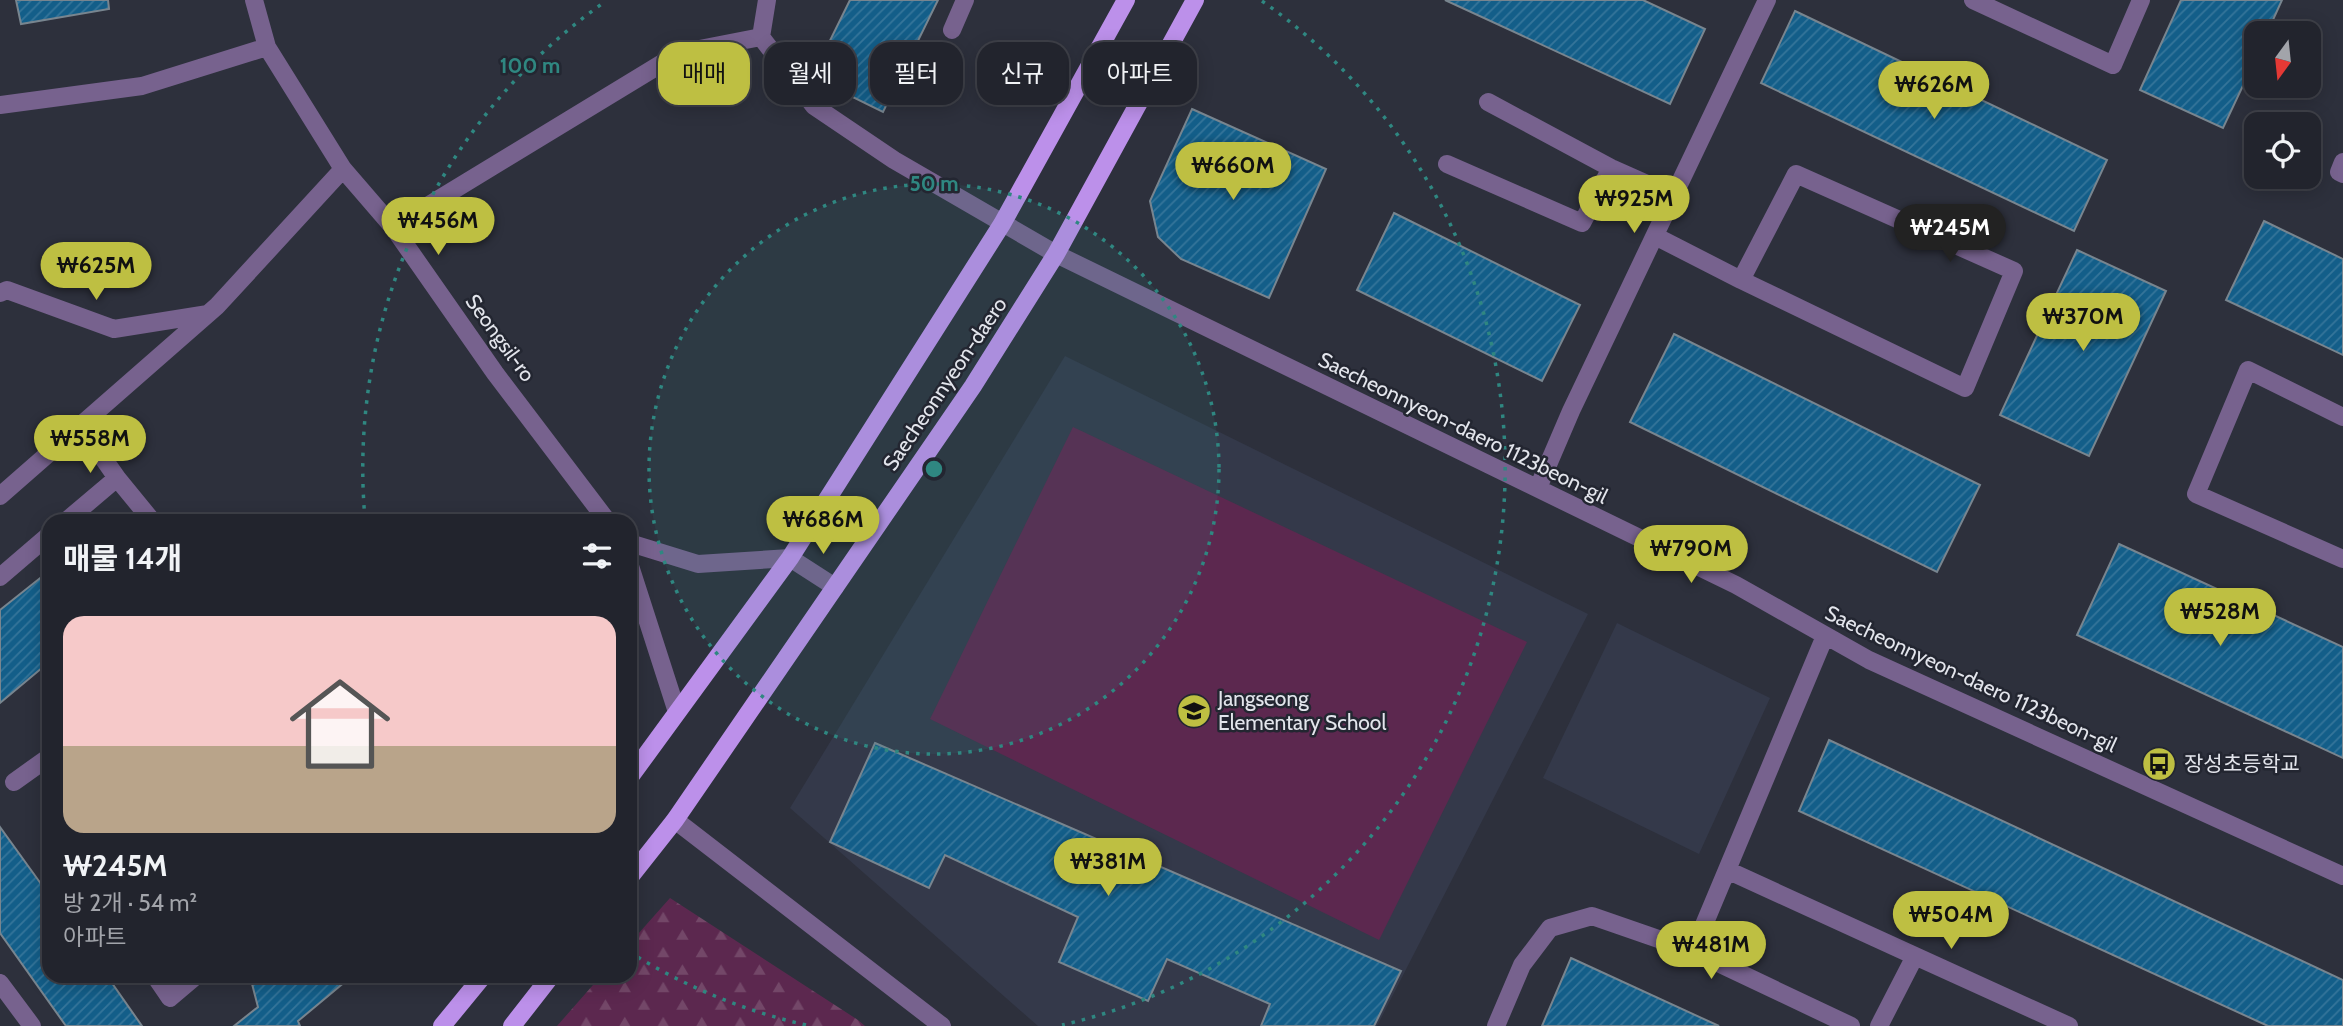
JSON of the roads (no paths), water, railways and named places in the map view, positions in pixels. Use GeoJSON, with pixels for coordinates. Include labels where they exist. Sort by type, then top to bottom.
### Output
{"type":"FeatureCollection","features":[{"type":"Feature","properties":{"kind":"main road","name":"Saecheonnyeon-daero"},"geometry":{"type":"LineString","coordinates":[[637,767],[790,558],[1002,224],[1126,0]]}},
{"type":"Feature","properties":{"kind":"main road","name":"Saecheonnyeon-daero"},"geometry":{"type":"LineString","coordinates":[[637,868],[675,820],[974,386],[1056,254],[1195,0]]}},
{"type":"Feature","properties":{"kind":"main road"},"geometry":{"type":"LineString","coordinates":[[442,1026],[477,983]]}},
{"type":"Feature","properties":{"kind":"main road"},"geometry":{"type":"LineString","coordinates":[[512,1026],[546,983]]}},
{"type":"Feature","properties":{"kind":"street","name":"Seongsil-ro"},"geometry":{"type":"LineString","coordinates":[[254,0],[267,47],[343,169],[393,227],[495,373],[602,514]]}},
{"type":"Feature","properties":{"kind":"street"},"geometry":{"type":"LineString","coordinates":[[393,227],[680,53],[761,37],[767,0]]}},
{"type":"Feature","properties":{"kind":"street"},"geometry":{"type":"LineString","coordinates":[[952,30],[965,0]]}},
{"type":"Feature","properties":{"kind":"street"},"geometry":{"type":"LineString","coordinates":[[1538,488],[1767,0]]}},
{"type":"Feature","properties":{"kind":"street"},"geometry":{"type":"LineString","coordinates":[[1973,0],[2113,65],[2141,0]]}},
{"type":"Feature","properties":{"kind":"street","name":"Saecheonnyeon-daero 1123beon-gil"},"geometry":{"type":"LineString","coordinates":[[761,37],[814,106],[894,160],[1056,254],[1736,585],[1870,660],[2343,876]]}},
{"type":"Feature","properties":{"kind":"street"},"geometry":{"type":"LineString","coordinates":[[0,105],[142,86],[267,47]]}},
{"type":"Feature","properties":{"kind":"street"},"geometry":{"type":"LineString","coordinates":[[1488,102],[1611,168],[1674,196]]}},
{"type":"Feature","properties":{"kind":"street"},"geometry":{"type":"LineString","coordinates":[[2343,162],[2339,172],[2343,174]]}},
{"type":"Feature","properties":{"kind":"street"},"geometry":{"type":"LineString","coordinates":[[1447,164],[1582,223],[1611,168]]}},
{"type":"Feature","properties":{"kind":"street"},"geometry":{"type":"LineString","coordinates":[[0,496],[208,314],[343,169]]}},
{"type":"Feature","properties":{"kind":"street"},"geometry":{"type":"LineString","coordinates":[[1655,236],[1741,281],[1965,388],[2014,271],[1796,174],[1741,281]]}},
{"type":"Feature","properties":{"kind":"street"},"geometry":{"type":"LineString","coordinates":[[0,293],[7,290],[114,329],[208,314]]}},
{"type":"Feature","properties":{"kind":"street"},"geometry":{"type":"LineString","coordinates":[[2343,416],[2248,370],[2196,494],[2343,559]]}},
{"type":"Feature","properties":{"kind":"street"},"geometry":{"type":"LineString","coordinates":[[80,425],[146,514]]}},
{"type":"Feature","properties":{"kind":"street"},"geometry":{"type":"LineString","coordinates":[[74,514],[117,478]]}},
{"type":"Feature","properties":{"kind":"street"},"geometry":{"type":"LineString","coordinates":[[0,577],[42,541]]}},
{"type":"Feature","properties":{"kind":"street"},"geometry":{"type":"LineString","coordinates":[[637,544],[698,564],[790,558],[835,587]]}},
{"type":"Feature","properties":{"kind":"street"},"geometry":{"type":"LineString","coordinates":[[637,588],[677,712]]}},
{"type":"Feature","properties":{"kind":"street"},"geometry":{"type":"LineString","coordinates":[[1693,951],[1825,636]]}},
{"type":"Feature","properties":{"kind":"street"},"geometry":{"type":"LineString","coordinates":[[14,782],[42,762]]}},
{"type":"Feature","properties":{"kind":"street"},"geometry":{"type":"LineString","coordinates":[[675,820],[942,1026]]}},
{"type":"Feature","properties":{"kind":"street"},"geometry":{"type":"LineString","coordinates":[[1727,870],[2068,1026]]}},
{"type":"Feature","properties":{"kind":"street"},"geometry":{"type":"LineString","coordinates":[[1496,1026],[1522,965],[1550,928],[1592,916],[1693,951],[1851,1026]]}},
{"type":"Feature","properties":{"kind":"street"},"geometry":{"type":"LineString","coordinates":[[1879,1026],[1915,956]]}},
{"type":"Feature","properties":{"kind":"street"},"geometry":{"type":"LineString","coordinates":[[160,983],[170,998],[188,983]]}},
{"type":"Feature","properties":{"kind":"street"},"geometry":{"type":"LineString","coordinates":[[0,984],[32,1026]]}},
{"type":"Feature","properties":{"kind":"place","name":"Jangseong Elementary School"},"geometry":{"type":"Point","coordinates":[1194,711]}},
{"type":"Feature","properties":{"kind":"place","name":"장성초등학교"},"geometry":{"type":"Point","coordinates":[2159,764]}}]}
